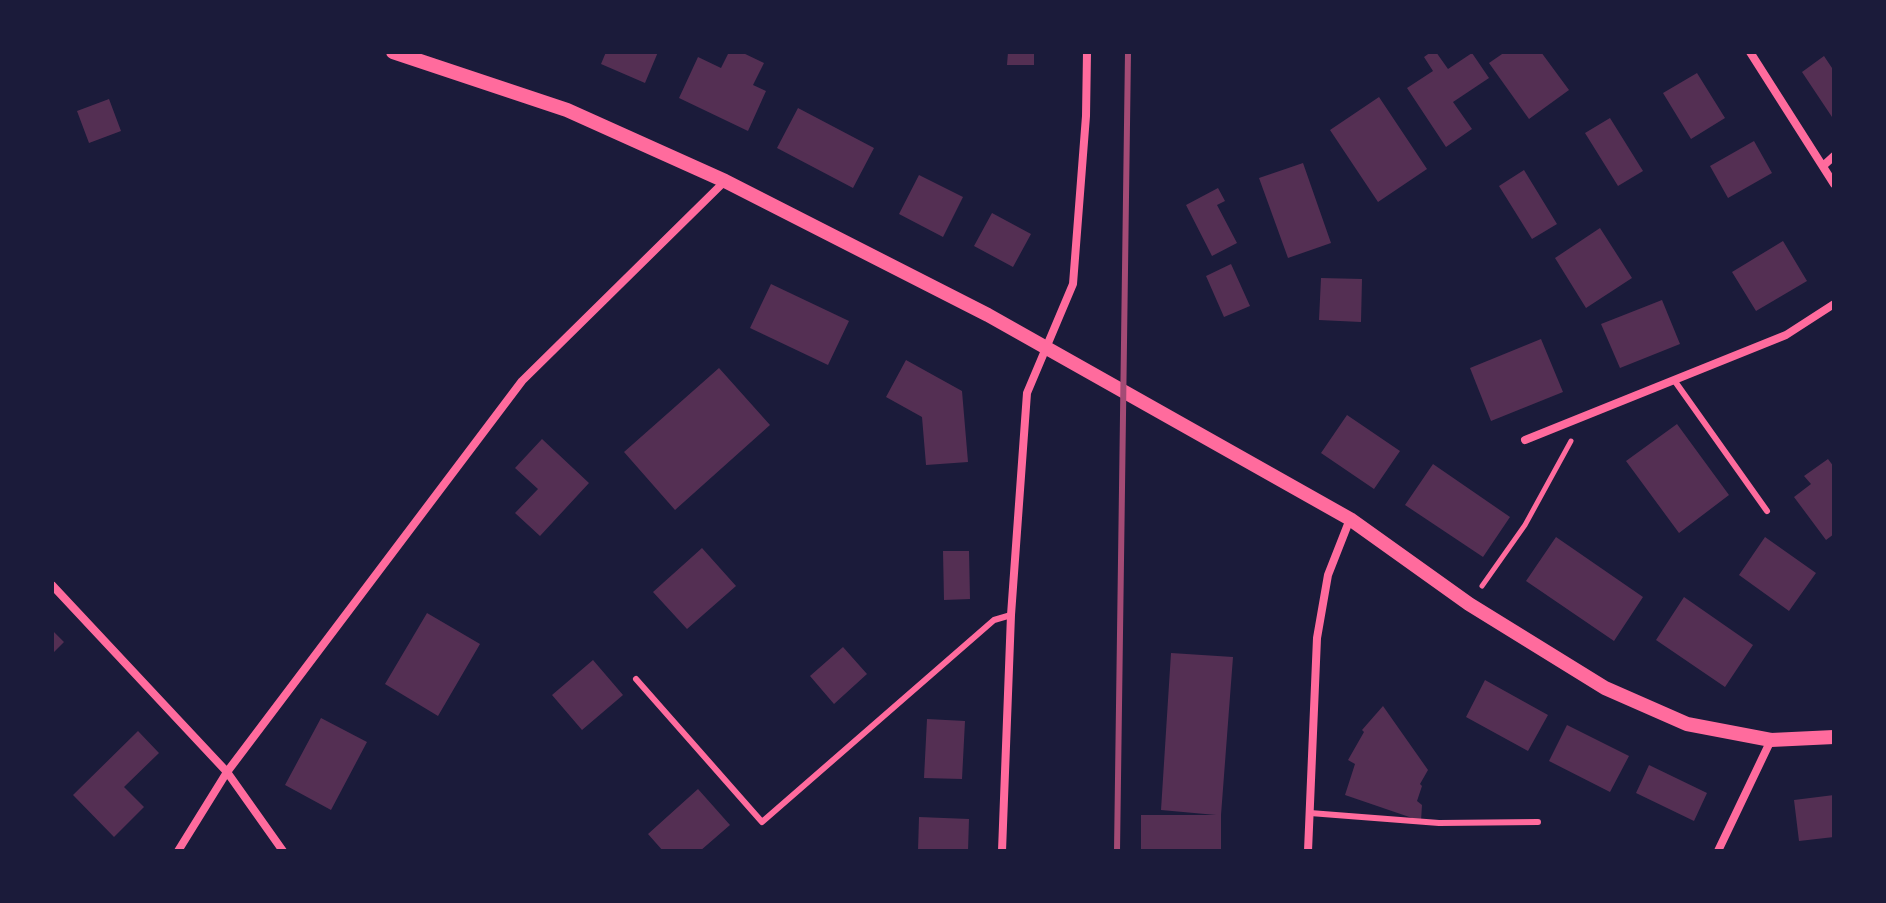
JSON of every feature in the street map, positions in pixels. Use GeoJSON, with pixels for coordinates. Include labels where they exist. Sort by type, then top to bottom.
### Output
{"type":"FeatureCollection","features":[{"type":"Feature","properties":{"kind":"street"},"geometry":{"type":"LineString","coordinates":[[393,52],[567,110],[725,181],[988,315],[1350,519],[1469,604],[1605,688],[1687,724],[1771,740],[1834,737]]}},
{"type":"Feature","properties":{"kind":"street"},"geometry":{"type":"LineString","coordinates":[[1002,851],[1011,615],[1027,393],[1073,284],[1086,116],[1087,52]]}},
{"type":"Feature","properties":{"kind":"street"},"geometry":{"type":"LineString","coordinates":[[1750,52],[1834,184]]}},
{"type":"Feature","properties":{"kind":"street"},"geometry":{"type":"LineString","coordinates":[[1823,166],[1834,156]]}},
{"type":"Feature","properties":{"kind":"street"},"geometry":{"type":"LineString","coordinates":[[178,851],[227,772],[522,381],[725,181]]}},
{"type":"Feature","properties":{"kind":"street"},"geometry":{"type":"LineString","coordinates":[[1525,440],[1786,335],[1834,304]]}},
{"type":"Feature","properties":{"kind":"street"},"geometry":{"type":"LineString","coordinates":[[1308,851],[1317,638],[1328,575],[1350,519]]}},
{"type":"Feature","properties":{"kind":"street"},"geometry":{"type":"LineString","coordinates":[[52,585],[227,772],[283,851]]}},
{"type":"Feature","properties":{"kind":"street"},"geometry":{"type":"LineString","coordinates":[[1718,851],[1771,740]]}},
{"type":"Feature","properties":{"kind":"lane"},"geometry":{"type":"LineString","coordinates":[[1674,380],[1767,511]]}},
{"type":"Feature","properties":{"kind":"lane"},"geometry":{"type":"LineString","coordinates":[[636,679],[762,822],[994,620],[1011,615]]}},
{"type":"Feature","properties":{"kind":"lane"},"geometry":{"type":"LineString","coordinates":[[1310,813],[1439,823],[1538,822]]}},
{"type":"Feature","properties":{"kind":"path"},"geometry":{"type":"LineString","coordinates":[[1469,604],[1525,525],[1586,416]]}},
{"type":"Feature","properties":{"kind":"building"},"geometry":{"type":"Polygon","coordinates":[[[606,52],[658,52],[645,83],[601,64],[606,52]]]}},
{"type":"Feature","properties":{"kind":"building"},"geometry":{"type":"Polygon","coordinates":[[[729,52],[741,52],[764,63],[753,85],[766,91],[748,131],[679,98],[698,57],[721,68],[729,52]]]}},
{"type":"Feature","properties":{"kind":"building"},"geometry":{"type":"Polygon","coordinates":[[[1008,52],[1034,52],[1034,65],[1007,65],[1008,52]]]}},
{"type":"Feature","properties":{"kind":"building"},"geometry":{"type":"Polygon","coordinates":[[[1436,52],[1448,69],[1472,53],[1489,78],[1453,102],[1472,129],[1446,147],[1407,88],[1433,71],[1424,57],[1436,52]]]}},
{"type":"Feature","properties":{"kind":"building"},"geometry":{"type":"Polygon","coordinates":[[[1505,52],[1541,52],[1569,90],[1529,119],[1489,63],[1505,52]]]}},
{"type":"Feature","properties":{"kind":"building"},"geometry":{"type":"Polygon","coordinates":[[[1824,56],[1834,71],[1834,120],[1802,72],[1824,56]]]}},
{"type":"Feature","properties":{"kind":"building"},"geometry":{"type":"Polygon","coordinates":[[[1697,73],[1725,118],[1691,139],[1663,93],[1697,73]]]}},
{"type":"Feature","properties":{"kind":"building"},"geometry":{"type":"Polygon","coordinates":[[[1379,97],[1427,169],[1378,202],[1330,130],[1379,97]]]}},
{"type":"Feature","properties":{"kind":"building"},"geometry":{"type":"Polygon","coordinates":[[[109,99],[121,131],[89,143],[77,111],[109,99]]]}},
{"type":"Feature","properties":{"kind":"building"},"geometry":{"type":"Polygon","coordinates":[[[798,108],[874,148],[853,188],[777,148],[798,108]]]}},
{"type":"Feature","properties":{"kind":"building"},"geometry":{"type":"Polygon","coordinates":[[[1610,118],[1643,171],[1618,186],[1585,133],[1610,118]]]}},
{"type":"Feature","properties":{"kind":"building"},"geometry":{"type":"Polygon","coordinates":[[[1754,141],[1772,173],[1728,198],[1710,166],[1754,141]]]}},
{"type":"Feature","properties":{"kind":"building"},"geometry":{"type":"Polygon","coordinates":[[[1303,163],[1331,243],[1288,258],[1259,178],[1303,163]]]}},
{"type":"Feature","properties":{"kind":"building"},"geometry":{"type":"Polygon","coordinates":[[[1524,170],[1557,224],[1532,239],[1499,186],[1524,170]]]}},
{"type":"Feature","properties":{"kind":"building"},"geometry":{"type":"Polygon","coordinates":[[[919,175],[963,197],[943,237],[899,214],[919,175]]]}},
{"type":"Feature","properties":{"kind":"building"},"geometry":{"type":"Polygon","coordinates":[[[1218,188],[1225,201],[1217,205],[1237,243],[1212,256],[1186,205],[1218,188]]]}},
{"type":"Feature","properties":{"kind":"building"},"geometry":{"type":"Polygon","coordinates":[[[992,213],[1031,234],[1013,267],[974,246],[992,213]]]}},
{"type":"Feature","properties":{"kind":"building"},"geometry":{"type":"Polygon","coordinates":[[[1600,228],[1632,278],[1586,308],[1555,258],[1600,228]]]}},
{"type":"Feature","properties":{"kind":"building"},"geometry":{"type":"Polygon","coordinates":[[[1783,241],[1807,281],[1756,311],[1732,272],[1783,241]]]}},
{"type":"Feature","properties":{"kind":"building"},"geometry":{"type":"Polygon","coordinates":[[[1231,264],[1250,306],[1224,317],[1206,276],[1231,264]]]}},
{"type":"Feature","properties":{"kind":"building"},"geometry":{"type":"Polygon","coordinates":[[[1321,278],[1362,279],[1361,322],[1319,320],[1321,278]]]}},
{"type":"Feature","properties":{"kind":"building"},"geometry":{"type":"Polygon","coordinates":[[[771,284],[849,321],[828,365],[750,328],[771,284]]]}},
{"type":"Feature","properties":{"kind":"building"},"geometry":{"type":"Polygon","coordinates":[[[1662,300],[1680,344],[1620,368],[1601,324],[1662,300]]]}},
{"type":"Feature","properties":{"kind":"building"},"geometry":{"type":"Polygon","coordinates":[[[1541,339],[1563,392],[1491,421],[1470,368],[1541,339]]]}},
{"type":"Feature","properties":{"kind":"building"},"geometry":{"type":"Polygon","coordinates":[[[906,360],[962,391],[968,462],[926,465],[922,417],[886,397],[906,360]]]}},
{"type":"Feature","properties":{"kind":"building"},"geometry":{"type":"Polygon","coordinates":[[[719,368],[770,425],[675,510],[624,452],[719,368]]]}},
{"type":"Feature","properties":{"kind":"building"},"geometry":{"type":"Polygon","coordinates":[[[1347,415],[1400,451],[1374,489],[1321,453],[1347,415]]]}},
{"type":"Feature","properties":{"kind":"building"},"geometry":{"type":"Polygon","coordinates":[[[1677,424],[1729,495],[1679,533],[1626,461],[1677,424]]]}},
{"type":"Feature","properties":{"kind":"building"},"geometry":{"type":"Polygon","coordinates":[[[542,439],[589,483],[540,536],[515,513],[538,489],[515,468],[542,439]]]}},
{"type":"Feature","properties":{"kind":"building"},"geometry":{"type":"Polygon","coordinates":[[[1828,459],[1834,467],[1834,534],[1826,540],[1794,497],[1811,484],[1804,476],[1828,459]]]}},
{"type":"Feature","properties":{"kind":"building"},"geometry":{"type":"Polygon","coordinates":[[[1433,464],[1510,517],[1483,557],[1405,505],[1433,464]]]}},
{"type":"Feature","properties":{"kind":"building"},"geometry":{"type":"Polygon","coordinates":[[[1556,537],[1643,597],[1614,641],[1526,581],[1556,537]]]}},
{"type":"Feature","properties":{"kind":"building"},"geometry":{"type":"Polygon","coordinates":[[[1765,537],[1816,573],[1789,611],[1739,575],[1765,537]]]}},
{"type":"Feature","properties":{"kind":"building"},"geometry":{"type":"Polygon","coordinates":[[[702,548],[736,586],[687,629],[653,592],[702,548]]]}},
{"type":"Feature","properties":{"kind":"building"},"geometry":{"type":"Polygon","coordinates":[[[943,551],[969,551],[970,599],[944,600],[943,551]]]}},
{"type":"Feature","properties":{"kind":"building"},"geometry":{"type":"Polygon","coordinates":[[[1684,597],[1753,645],[1725,687],[1656,640],[1684,597]]]}},
{"type":"Feature","properties":{"kind":"building"},"geometry":{"type":"Polygon","coordinates":[[[427,613],[480,644],[438,716],[385,684],[427,613]]]}},
{"type":"Feature","properties":{"kind":"building"},"geometry":{"type":"Polygon","coordinates":[[[52,630],[64,642],[52,654],[52,630]]]}},
{"type":"Feature","properties":{"kind":"building"},"geometry":{"type":"Polygon","coordinates":[[[843,647],[867,674],[834,704],[810,676],[843,647]]]}},
{"type":"Feature","properties":{"kind":"building"},"geometry":{"type":"Polygon","coordinates":[[[1171,653],[1233,657],[1221,851],[1141,851],[1141,815],[1216,815],[1161,810],[1171,653]]]}},
{"type":"Feature","properties":{"kind":"building"},"geometry":{"type":"Polygon","coordinates":[[[593,660],[623,695],[582,730],[552,695],[593,660]]]}},
{"type":"Feature","properties":{"kind":"building"},"geometry":{"type":"Polygon","coordinates":[[[1485,680],[1548,715],[1528,751],[1466,717],[1485,680]]]}},
{"type":"Feature","properties":{"kind":"building"},"geometry":{"type":"Polygon","coordinates":[[[1383,706],[1428,770],[1420,784],[1417,801],[1422,805],[1421,821],[1345,795],[1355,764],[1348,760],[1364,732],[1362,730],[1383,706]]]}},
{"type":"Feature","properties":{"kind":"building"},"geometry":{"type":"Polygon","coordinates":[[[321,718],[367,742],[331,810],[285,785],[321,718]]]}},
{"type":"Feature","properties":{"kind":"building"},"geometry":{"type":"Polygon","coordinates":[[[927,719],[965,721],[962,779],[924,778],[927,719]]]}},
{"type":"Feature","properties":{"kind":"building"},"geometry":{"type":"Polygon","coordinates":[[[1567,725],[1629,756],[1610,792],[1549,761],[1567,725]]]}},
{"type":"Feature","properties":{"kind":"building"},"geometry":{"type":"Polygon","coordinates":[[[138,731],[159,753],[124,787],[144,807],[114,837],[73,795],[138,731]]]}},
{"type":"Feature","properties":{"kind":"building"},"geometry":{"type":"Polygon","coordinates":[[[1649,765],[1707,793],[1694,821],[1636,793],[1649,765]]]}},
{"type":"Feature","properties":{"kind":"building"},"geometry":{"type":"Polygon","coordinates":[[[698,789],[730,825],[700,851],[663,851],[648,834],[698,789]]]}},
{"type":"Feature","properties":{"kind":"building"},"geometry":{"type":"Polygon","coordinates":[[[1834,795],[1834,837],[1799,841],[1794,800],[1834,795]]]}},
{"type":"Feature","properties":{"kind":"building"},"geometry":{"type":"Polygon","coordinates":[[[919,817],[969,819],[968,851],[918,851],[919,817]]]}},
{"type":"Feature","properties":{"kind":"railway"},"geometry":{"type":"LineString","coordinates":[[1117,851],[1128,52]]}}]}
